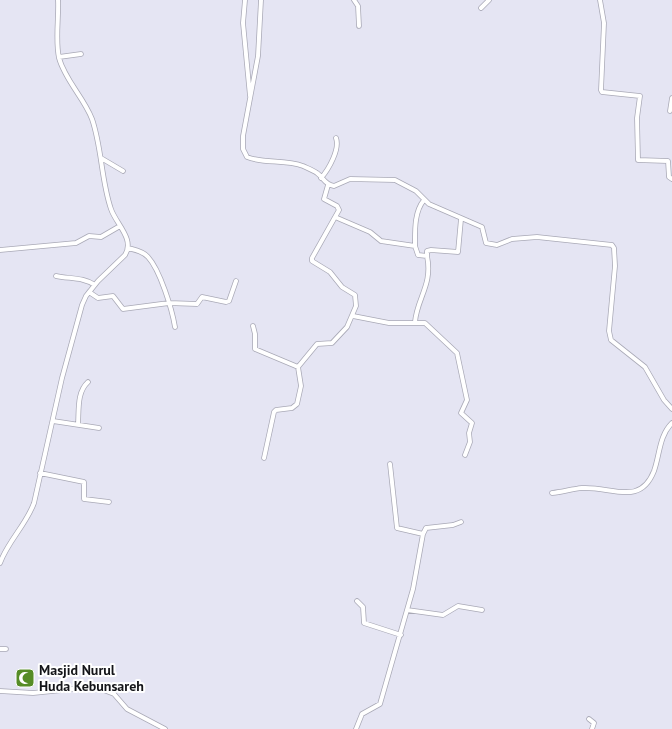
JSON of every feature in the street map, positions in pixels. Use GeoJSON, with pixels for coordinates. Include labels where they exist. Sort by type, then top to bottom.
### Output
{"type":"FeatureCollection","features":[{"type":"Feature","properties":{"kind":"street"},"geometry":{"type":"LineString","coordinates":[[0,563],[4,553],[32,508],[62,378],[82,305],[89,292],[125,255],[128,248],[127,237],[120,226],[107,196],[101,158],[92,119],[59,57],[58,0]]}},
{"type":"Feature","properties":{"kind":"street"},"geometry":{"type":"LineString","coordinates":[[245,0],[243,23],[250,100]]}},
{"type":"Feature","properties":{"kind":"street"},"geometry":{"type":"LineString","coordinates":[[261,0],[258,56],[243,136],[243,149],[247,157],[294,164],[314,171],[328,185],[334,186],[350,179],[395,180],[416,191],[429,204],[482,227],[486,243],[497,245],[512,239],[537,237],[613,246],[615,266],[609,331],[611,340],[645,367],[664,400],[672,409]]}},
{"type":"Feature","properties":{"kind":"street"},"geometry":{"type":"LineString","coordinates":[[354,0],[358,6],[359,26]]}},
{"type":"Feature","properties":{"kind":"street"},"geometry":{"type":"LineString","coordinates":[[481,8],[488,0]]}},
{"type":"Feature","properties":{"kind":"street"},"geometry":{"type":"LineString","coordinates":[[600,0],[604,23],[601,90],[602,92],[640,96],[637,118],[638,160],[668,161],[669,177],[672,179]]}},
{"type":"Feature","properties":{"kind":"street"},"geometry":{"type":"LineString","coordinates":[[59,57],[81,54]]}},
{"type":"Feature","properties":{"kind":"street"},"geometry":{"type":"LineString","coordinates":[[670,111],[672,98]]}},
{"type":"Feature","properties":{"kind":"street"},"geometry":{"type":"LineString","coordinates":[[321,178],[329,167],[337,144],[336,138]]}},
{"type":"Feature","properties":{"kind":"street"},"geometry":{"type":"LineString","coordinates":[[101,158],[123,171]]}},
{"type":"Feature","properties":{"kind":"street"},"geometry":{"type":"LineString","coordinates":[[298,367],[317,344],[329,344],[336,341],[347,327],[356,306],[355,295],[342,286],[330,272],[312,261],[312,258],[335,217],[338,207],[324,199],[328,185]]}},
{"type":"Feature","properties":{"kind":"street"},"geometry":{"type":"LineString","coordinates":[[424,200],[419,208],[416,219],[415,246],[418,255],[427,256]]}},
{"type":"Feature","properties":{"kind":"street"},"geometry":{"type":"LineString","coordinates":[[335,217],[370,232],[378,240],[415,246]]}},
{"type":"Feature","properties":{"kind":"street"},"geometry":{"type":"LineString","coordinates":[[415,322],[416,314],[424,295],[429,274],[427,251],[458,252],[461,219]]}},
{"type":"Feature","properties":{"kind":"street"},"geometry":{"type":"LineString","coordinates":[[0,250],[76,243],[89,236],[101,237],[120,226]]}},
{"type":"Feature","properties":{"kind":"street"},"geometry":{"type":"LineString","coordinates":[[128,248],[141,252],[148,257],[154,266],[169,303],[175,327]]}},
{"type":"Feature","properties":{"kind":"street"},"geometry":{"type":"LineString","coordinates":[[56,276],[81,279],[95,285]]}},
{"type":"Feature","properties":{"kind":"street"},"geometry":{"type":"LineString","coordinates":[[89,292],[98,298],[113,296],[123,309],[169,303],[197,304],[202,297],[227,302],[236,281]]}},
{"type":"Feature","properties":{"kind":"street"},"geometry":{"type":"LineString","coordinates":[[353,316],[388,323],[415,322],[427,324],[433,332],[457,353],[467,400],[461,412],[472,423],[470,442],[465,454]]}},
{"type":"Feature","properties":{"kind":"street"},"geometry":{"type":"LineString","coordinates":[[253,326],[256,349],[298,367]]}},
{"type":"Feature","properties":{"kind":"street"},"geometry":{"type":"LineString","coordinates":[[264,458],[274,412],[276,410],[292,408],[297,404],[302,386],[298,367]]}},
{"type":"Feature","properties":{"kind":"street"},"geometry":{"type":"LineString","coordinates":[[78,424],[80,396],[84,385],[88,382]]}},
{"type":"Feature","properties":{"kind":"street"},"geometry":{"type":"LineString","coordinates":[[53,421],[99,428]]}},
{"type":"Feature","properties":{"kind":"street"},"geometry":{"type":"LineString","coordinates":[[552,493],[582,488],[629,492],[642,489],[650,478],[663,436],[672,422]]}},
{"type":"Feature","properties":{"kind":"street"},"geometry":{"type":"LineString","coordinates":[[390,464],[397,528],[423,534]]}},
{"type":"Feature","properties":{"kind":"street"},"geometry":{"type":"LineString","coordinates":[[40,473],[84,482],[84,499],[109,502]]}},
{"type":"Feature","properties":{"kind":"street"},"geometry":{"type":"LineString","coordinates":[[356,729],[362,714],[380,704],[401,635],[413,589],[423,534],[426,528],[453,526],[461,522]]}},
{"type":"Feature","properties":{"kind":"street"},"geometry":{"type":"LineString","coordinates":[[357,601],[362,607],[364,623],[401,635]]}},
{"type":"Feature","properties":{"kind":"street"},"geometry":{"type":"LineString","coordinates":[[407,610],[443,615],[458,606],[482,610]]}},
{"type":"Feature","properties":{"kind":"street"},"geometry":{"type":"LineString","coordinates":[[0,649],[6,649]]}},
{"type":"Feature","properties":{"kind":"street"},"geometry":{"type":"LineString","coordinates":[[0,691],[33,693],[82,688],[101,689],[111,692],[127,709],[165,729]]}},
{"type":"Feature","properties":{"kind":"street"},"geometry":{"type":"LineString","coordinates":[[589,719],[594,723],[592,729]]}},
{"type":"Feature","properties":{"kind":"place","name":"Masjid Nurul Huda Kebunsareh"},"geometry":{"type":"Point","coordinates":[25,678]}}]}
